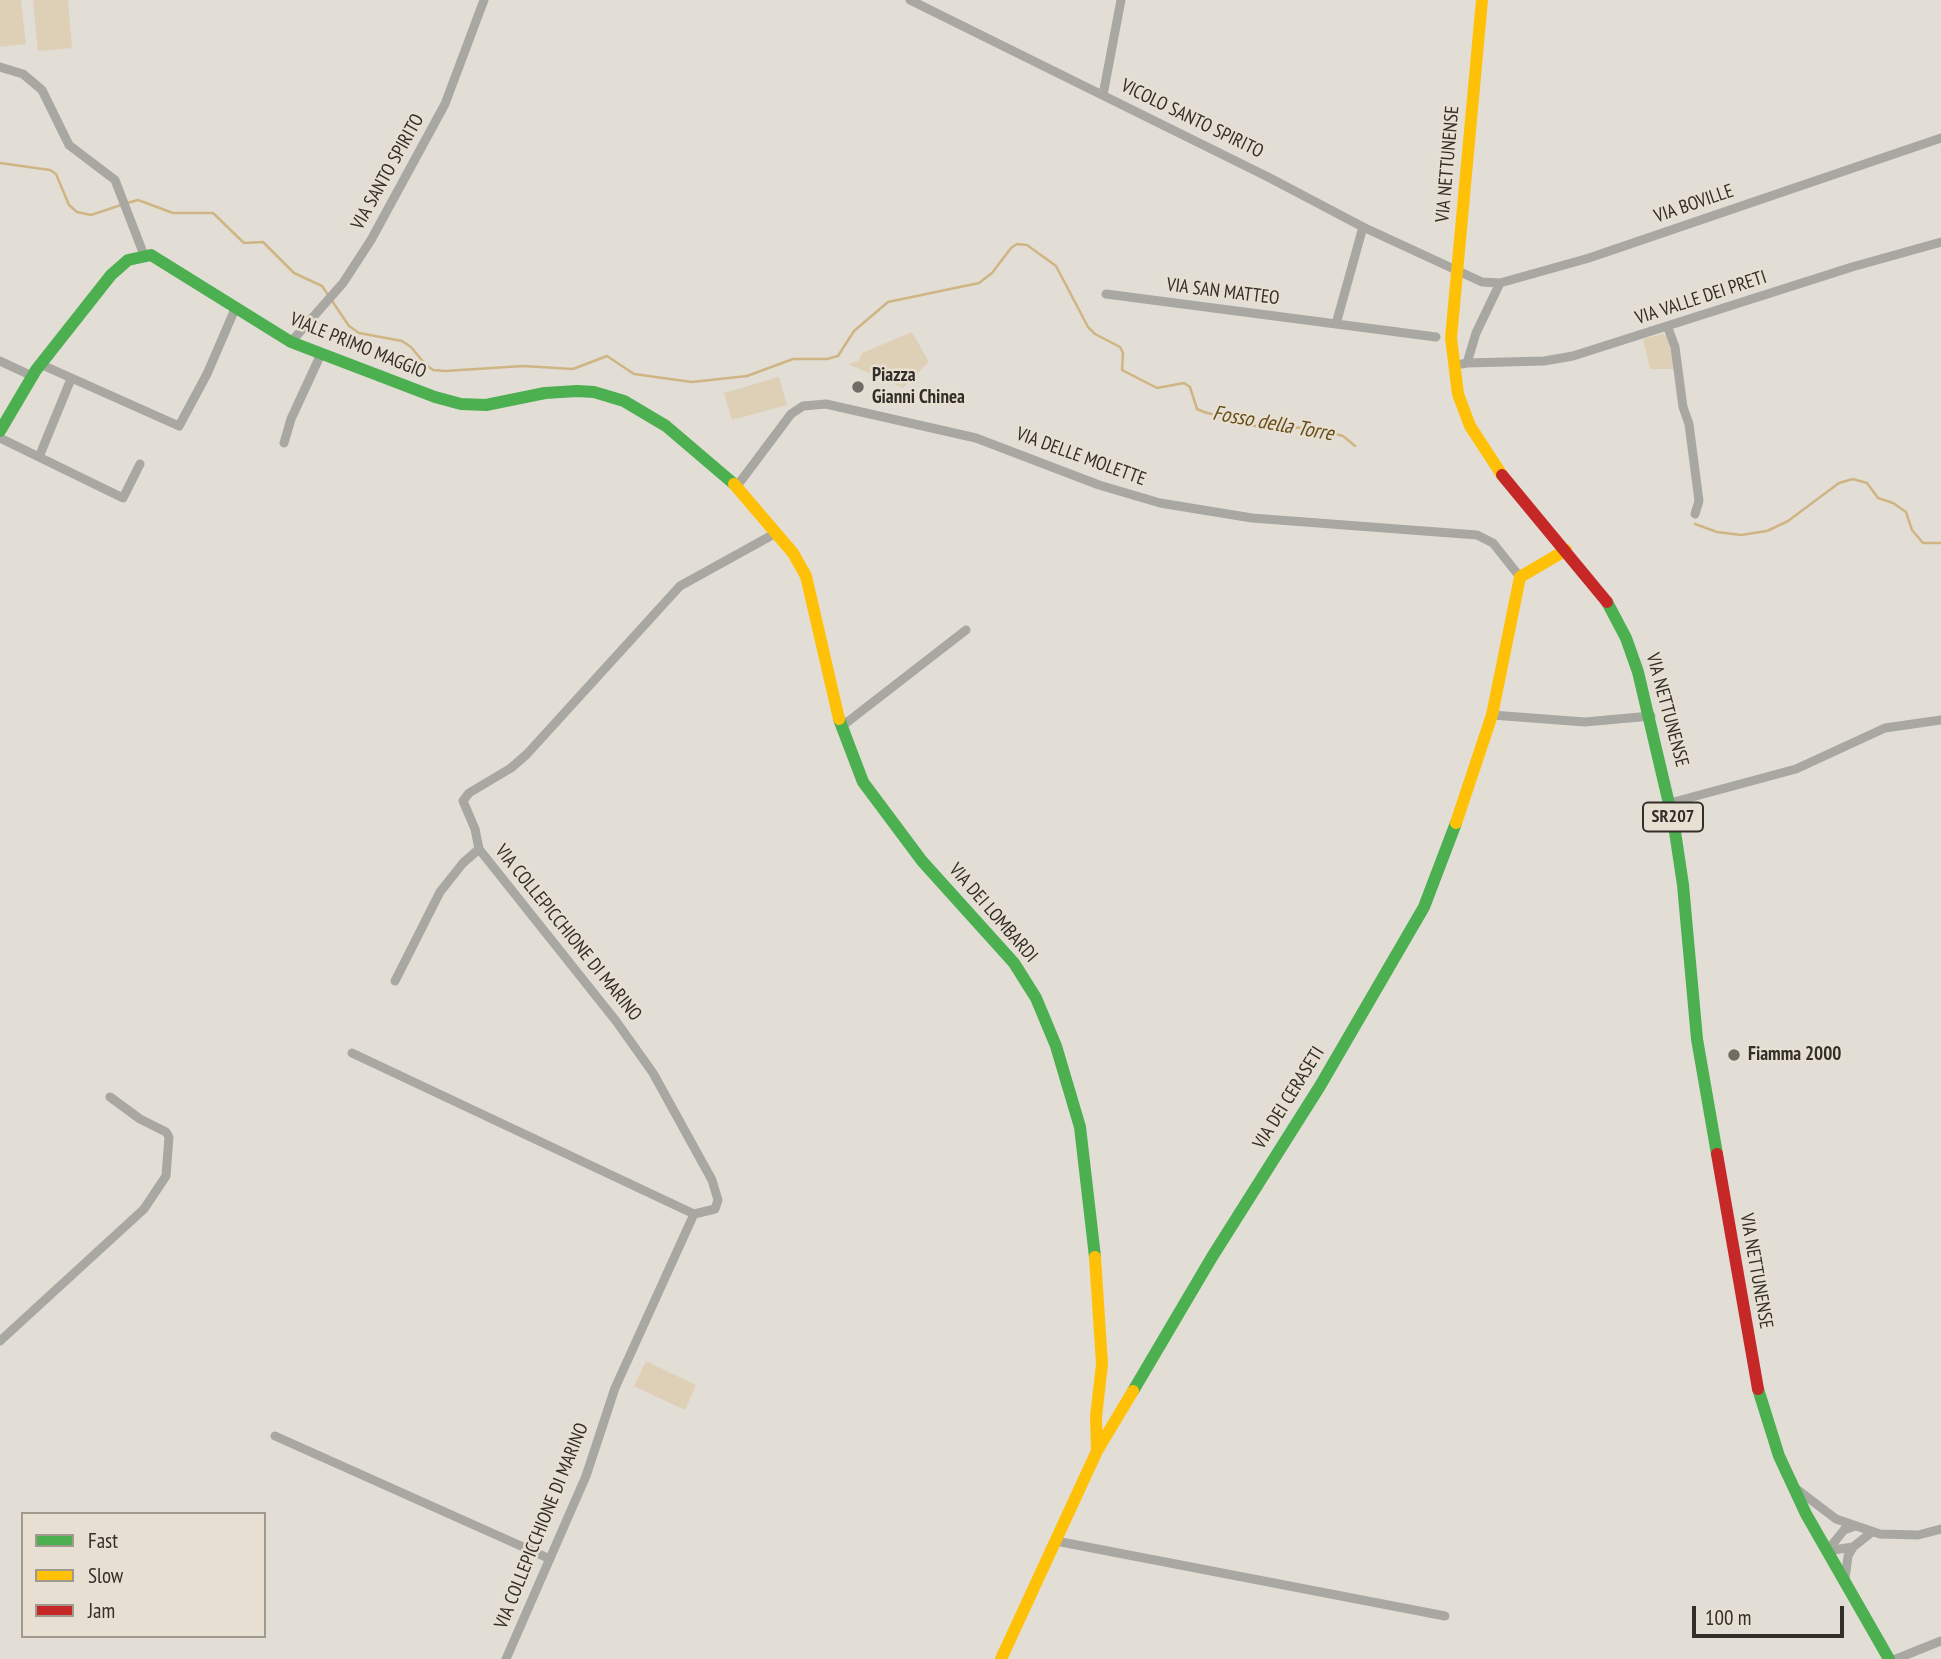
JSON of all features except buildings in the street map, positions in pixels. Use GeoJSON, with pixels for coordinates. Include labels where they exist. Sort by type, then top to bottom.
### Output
{"type":"FeatureCollection","features":[{"type":"Feature","properties":{"kind":"street","name":"VIA SANTO SPIRITO"},"geometry":{"type":"LineString","coordinates":[[291,342],[335,293],[363,253],[443,109],[484,0]]}},
{"type":"Feature","properties":{"kind":"street","name":"VICOLO SANTO SPIRITO"},"geometry":{"type":"LineString","coordinates":[[910,0],[1363,227],[1458,271]]}},
{"type":"Feature","properties":{"kind":"street"},"geometry":{"type":"LineString","coordinates":[[1103,95],[1121,0]]}},
{"type":"Feature","properties":{"kind":"street","name":"VIA NETTUNENSE"},"geometry":{"type":"LineString","coordinates":[[1482,0],[1451,338],[1453,366],[1461,404],[1484,450],[1601,592],[1618,619],[1651,716],[1670,803],[1683,885],[1698,1039],[1762,1406],[1792,1484],[1826,1551],[1889,1659]]}},
{"type":"Feature","properties":{"kind":"street"},"geometry":{"type":"LineString","coordinates":[[0,66],[23,74],[42,90],[66,140],[113,178],[126,204],[144,256],[128,260],[111,275],[32,376],[0,431]]}},
{"type":"Feature","properties":{"kind":"street","name":"VIA BOVILLE"},"geometry":{"type":"LineString","coordinates":[[1458,271],[1478,282],[1500,283],[1600,255],[1941,138]]}},
{"type":"Feature","properties":{"kind":"street"},"geometry":{"type":"LineString","coordinates":[[1336,324],[1363,227]]}},
{"type":"Feature","properties":{"kind":"street","name":"VIA VALLE DEI PRETI"},"geometry":{"type":"LineString","coordinates":[[1453,366],[1562,359],[1668,328],[1837,271],[1941,242]]}},
{"type":"Feature","properties":{"kind":"street","name":"VIALE PRIMO MAGGIO"},"geometry":{"type":"LineString","coordinates":[[144,256],[161,259],[235,309],[291,342],[402,386],[461,404],[501,403],[559,391],[610,396],[639,408],[666,426],[737,486]]}},
{"type":"Feature","properties":{"kind":"street"},"geometry":{"type":"LineString","coordinates":[[1467,363],[1476,333],[1500,283]]}},
{"type":"Feature","properties":{"kind":"street","name":"VIA SAN MATTEO"},"geometry":{"type":"LineString","coordinates":[[1106,294],[1436,337]]}},
{"type":"Feature","properties":{"kind":"street"},"geometry":{"type":"LineString","coordinates":[[40,365],[178,426],[207,374],[235,309]]}},
{"type":"Feature","properties":{"kind":"street"},"geometry":{"type":"LineString","coordinates":[[1668,328],[1675,347],[1683,407],[1689,424],[1699,501],[1695,514]]}},
{"type":"Feature","properties":{"kind":"street"},"geometry":{"type":"LineString","coordinates":[[284,443],[291,419],[321,354]]}},
{"type":"Feature","properties":{"kind":"street"},"geometry":{"type":"LineString","coordinates":[[0,361],[32,376]]}},
{"type":"Feature","properties":{"kind":"street"},"geometry":{"type":"LineString","coordinates":[[39,457],[71,379]]}},
{"type":"Feature","properties":{"kind":"street","name":"VIA DELLE MOLETTE"},"geometry":{"type":"LineString","coordinates":[[737,486],[791,414],[803,406],[826,404],[965,435],[1107,488],[1160,503],[1252,518],[1477,535],[1493,543],[1520,577]]}},
{"type":"Feature","properties":{"kind":"street"},"geometry":{"type":"LineString","coordinates":[[0,438],[123,498],[140,464]]}},
{"type":"Feature","properties":{"kind":"street","name":"VIA DEI LOMBARDI"},"geometry":{"type":"LineString","coordinates":[[737,486],[798,561],[809,585],[841,727],[868,789],[935,876],[1014,963],[1033,993],[1056,1046],[1080,1127],[1096,1264],[1102,1353],[1097,1451]]}},
{"type":"Feature","properties":{"kind":"street","name":"VIA COLLEPICCHIONE DI MARINO"},"geometry":{"type":"LineString","coordinates":[[506,1659],[586,1476],[615,1388],[694,1214],[715,1209],[718,1204],[716,1190],[653,1073],[628,1035],[479,849],[474,825],[464,806],[466,795],[526,755],[680,586],[776,533]]}},
{"type":"Feature","properties":{"kind":"street"},"geometry":{"type":"LineString","coordinates":[[1520,577],[1566,550]]}},
{"type":"Feature","properties":{"kind":"street","name":"VIA DEI CERASETI"},"geometry":{"type":"LineString","coordinates":[[1001,1659],[1097,1451],[1212,1257],[1320,1086],[1419,917],[1441,867],[1492,715],[1520,577]]}},
{"type":"Feature","properties":{"kind":"street"},"geometry":{"type":"LineString","coordinates":[[841,727],[966,630]]}},
{"type":"Feature","properties":{"kind":"street"},"geometry":{"type":"LineString","coordinates":[[1492,715],[1585,722],[1651,716]]}},
{"type":"Feature","properties":{"kind":"street"},"geometry":{"type":"LineString","coordinates":[[1670,803],[1796,769],[1885,728],[1941,720]]}},
{"type":"Feature","properties":{"kind":"street"},"geometry":{"type":"LineString","coordinates":[[395,981],[440,892],[463,863],[479,849]]}},
{"type":"Feature","properties":{"kind":"street"},"geometry":{"type":"LineString","coordinates":[[352,1053],[694,1214]]}},
{"type":"Feature","properties":{"kind":"street"},"geometry":{"type":"LineString","coordinates":[[0,1341],[144,1209],[166,1176],[169,1146],[166,1132],[140,1119],[110,1097]]}},
{"type":"Feature","properties":{"kind":"street"},"geometry":{"type":"LineString","coordinates":[[275,1436],[550,1559]]}},
{"type":"Feature","properties":{"kind":"street"},"geometry":{"type":"LineString","coordinates":[[1792,1484],[1822,1510],[1855,1527],[1902,1536],[1941,1529]]}},
{"type":"Feature","properties":{"kind":"street"},"geometry":{"type":"LineString","coordinates":[[1826,1551],[1844,1531],[1855,1527]]}},
{"type":"Feature","properties":{"kind":"street"},"geometry":{"type":"LineString","coordinates":[[1844,1582],[1845,1566],[1853,1547],[1872,1532]]}},
{"type":"Feature","properties":{"kind":"street"},"geometry":{"type":"LineString","coordinates":[[1056,1541],[1445,1616]]}},
{"type":"Feature","properties":{"kind":"street"},"geometry":{"type":"LineString","coordinates":[[1826,1551],[1853,1547]]}},
{"type":"Feature","properties":{"kind":"street"},"geometry":{"type":"LineString","coordinates":[[1895,1659],[1941,1641]]}},
{"type":"Feature","properties":{"kind":"shaded area"},"geometry":{"type":"Polygon","coordinates":[[[0,0],[21,0],[26,44],[0,47],[0,0]]]}},
{"type":"Feature","properties":{"kind":"shaded area"},"geometry":{"type":"Polygon","coordinates":[[[33,0],[68,0],[72,48],[38,51],[33,0]]]}},
{"type":"Feature","properties":{"kind":"shaded area"},"geometry":{"type":"Polygon","coordinates":[[[912,332],[929,362],[903,388],[848,364],[859,361],[862,353],[912,332]]]}},
{"type":"Feature","properties":{"kind":"shaded area"},"geometry":{"type":"Polygon","coordinates":[[[1663,334],[1669,338],[1675,369],[1650,369],[1643,339],[1663,334]]]}},
{"type":"Feature","properties":{"kind":"shaded area"},"geometry":{"type":"Polygon","coordinates":[[[779,377],[787,405],[732,420],[724,393],[779,377]]]}},
{"type":"Feature","properties":{"kind":"shaded area"},"geometry":{"type":"Polygon","coordinates":[[[646,1361],[696,1385],[685,1410],[634,1386],[646,1361]]]}},
{"type":"Feature","properties":{"kind":"waterway","name":"Fosso della Torre"},"geometry":{"type":"LineString","coordinates":[[0,163],[50,170],[56,174],[69,205],[77,212],[91,215],[121,205]]}},
{"type":"Feature","properties":{"kind":"waterway","name":"Fosso della Torre"},"geometry":{"type":"LineString","coordinates":[[127,203],[138,200],[173,213],[213,213],[244,243],[263,242],[294,273],[322,286],[349,326],[359,333],[402,341],[433,370],[445,371],[523,366],[573,369],[607,356],[634,374],[692,382],[747,376],[793,359],[827,359],[838,356],[854,331],[888,302],[979,283],[992,273],[1011,248],[1017,244],[1027,245],[1056,266],[1088,327],[1095,334],[1120,347],[1123,353],[1122,370],[1157,388],[1184,383],[1190,387],[1197,409],[1204,412],[1259,427],[1314,428],[1343,436],[1355,446]]}},
{"type":"Feature","properties":{"kind":"waterway","name":"Fosso della Torre"},"geometry":{"type":"LineString","coordinates":[[1695,524],[1717,532],[1741,535],[1767,531],[1788,521],[1839,483],[1853,479],[1867,483],[1878,498],[1893,503],[1906,512],[1912,530],[1923,543],[1941,543]]}},
{"type":"Feature","properties":{"kind":"traffic: fast"},"geometry":{"type":"LineString","coordinates":[[0,431],[36,370],[111,275],[128,260],[151,255],[291,342],[435,397],[461,404],[486,405],[545,393],[577,391],[594,392],[624,401],[666,426],[734,484]]}},
{"type":"Feature","properties":{"kind":"traffic: fast"},"geometry":{"type":"LineString","coordinates":[[1607,602],[1626,638],[1638,672],[1674,825],[1683,885],[1697,1039],[1717,1154]]}},
{"type":"Feature","properties":{"kind":"traffic: fast"},"geometry":{"type":"LineString","coordinates":[[839,719],[863,782],[922,861],[1014,963],[1036,998],[1056,1046],[1080,1127],[1095,1257]]}},
{"type":"Feature","properties":{"kind":"traffic: fast"},"geometry":{"type":"LineString","coordinates":[[1133,1391],[1212,1257],[1320,1086],[1424,907],[1456,823]]}},
{"type":"Feature","properties":{"kind":"traffic: fast"},"geometry":{"type":"LineString","coordinates":[[1758,1389],[1779,1456],[1806,1514],[1889,1659]]}},
{"type":"Feature","properties":{"kind":"traffic: slow"},"geometry":{"type":"LineString","coordinates":[[1482,0],[1451,338],[1458,394],[1470,426],[1502,475]]}},
{"type":"Feature","properties":{"kind":"traffic: slow"},"geometry":{"type":"LineString","coordinates":[[734,484],[793,553],[806,576],[839,719]]}},
{"type":"Feature","properties":{"kind":"traffic: slow"},"geometry":{"type":"LineString","coordinates":[[1456,823],[1492,715],[1520,577],[1566,550]]}},
{"type":"Feature","properties":{"kind":"traffic: slow"},"geometry":{"type":"LineString","coordinates":[[1095,1257],[1102,1364],[1096,1417],[1097,1451]]}},
{"type":"Feature","properties":{"kind":"traffic: slow"},"geometry":{"type":"LineString","coordinates":[[1001,1659],[1097,1451],[1133,1391]]}},
{"type":"Feature","properties":{"kind":"traffic: jam"},"geometry":{"type":"LineString","coordinates":[[1502,475],[1607,602]]}},
{"type":"Feature","properties":{"kind":"traffic: jam"},"geometry":{"type":"LineString","coordinates":[[1717,1154],[1758,1389]]}},
{"type":"Feature","properties":{"kind":"place","name":"Piazza Gianni Chinea"},"geometry":{"type":"Point","coordinates":[858,387]}},
{"type":"Feature","properties":{"kind":"place","name":"Fiamma 2000"},"geometry":{"type":"Point","coordinates":[1734,1055]}}]}
